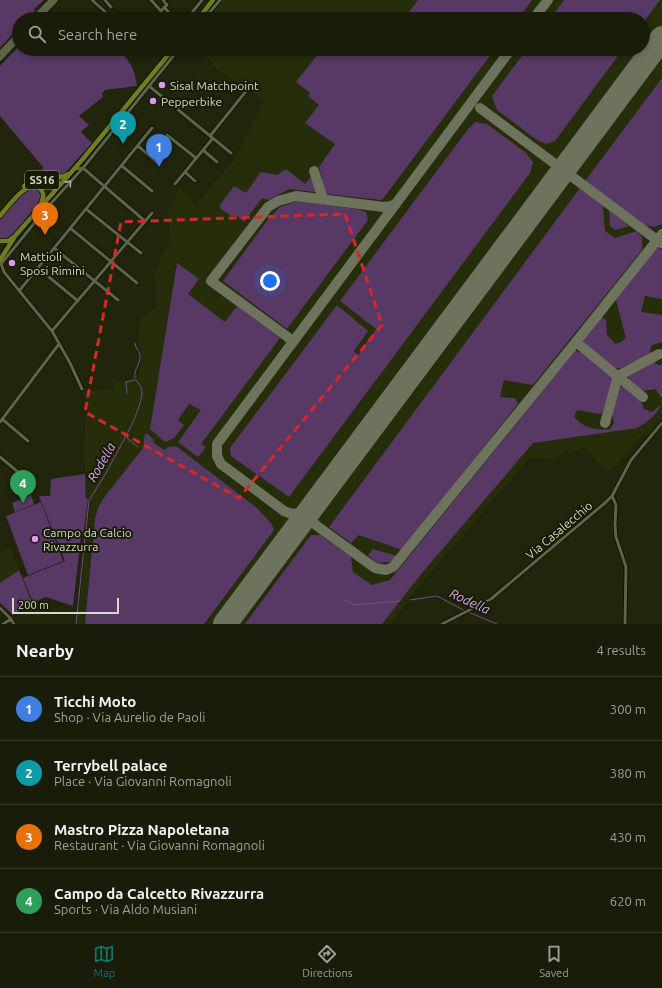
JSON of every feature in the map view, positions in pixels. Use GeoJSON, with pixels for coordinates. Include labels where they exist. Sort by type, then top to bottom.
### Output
{"type":"FeatureCollection","features":[{"type":"Feature","properties":{"kind":"main road"},"geometry":{"type":"LineString","coordinates":[[39,12],[51,0]]}},
{"type":"Feature","properties":{"kind":"main road"},"geometry":{"type":"LineString","coordinates":[[44,12],[56,0]]}},
{"type":"Feature","properties":{"kind":"main road"},"geometry":{"type":"LineString","coordinates":[[204,12],[214,0]]}},
{"type":"Feature","properties":{"kind":"main road"},"geometry":{"type":"LineString","coordinates":[[0,53],[12,40]]}},
{"type":"Feature","properties":{"kind":"main road"},"geometry":{"type":"LineString","coordinates":[[0,59],[12,46]]}},
{"type":"Feature","properties":{"kind":"main road","name":"SS16"},"geometry":{"type":"LineString","coordinates":[[1,261],[15,236],[39,207],[73,171],[167,56]]}},
{"type":"Feature","properties":{"kind":"main road","name":"SS16"},"geometry":{"type":"LineString","coordinates":[[0,216],[22,187],[29,182],[58,179],[73,171]]}},
{"type":"Feature","properties":{"kind":"main road","name":"SS16"},"geometry":{"type":"LineString","coordinates":[[17,195],[28,187],[37,187],[41,190],[43,195],[43,200],[39,207]]}},
{"type":"Feature","properties":{"kind":"main road"},"geometry":{"type":"LineString","coordinates":[[0,212],[7,208]]}},
{"type":"Feature","properties":{"kind":"main road","name":"SS16"},"geometry":{"type":"LineString","coordinates":[[0,242],[8,241],[15,236]]}},
{"type":"Feature","properties":{"kind":"street"},"geometry":{"type":"LineString","coordinates":[[93,0],[106,12]]}},
{"type":"Feature","properties":{"kind":"street"},"geometry":{"type":"LineString","coordinates":[[105,0],[111,7]]}},
{"type":"Feature","properties":{"kind":"street"},"geometry":{"type":"LineString","coordinates":[[151,0],[161,11],[167,5],[163,0]]}},
{"type":"Feature","properties":{"kind":"street"},"geometry":{"type":"LineString","coordinates":[[193,12],[202,0]]}},
{"type":"Feature","properties":{"kind":"street"},"geometry":{"type":"LineString","coordinates":[[210,12],[220,0]]}},
{"type":"Feature","properties":{"kind":"street"},"geometry":{"type":"LineString","coordinates":[[164,7],[169,12]]}},
{"type":"Feature","properties":{"kind":"street"},"geometry":{"type":"LineString","coordinates":[[82,389],[70,363],[52,331],[4,272],[1,261],[83,168],[174,56]]}},
{"type":"Feature","properties":{"kind":"street"},"geometry":{"type":"LineString","coordinates":[[149,86],[231,153]]}},
{"type":"Feature","properties":{"kind":"street"},"geometry":{"type":"LineString","coordinates":[[175,184],[203,150],[211,137],[247,90]]}},
{"type":"Feature","properties":{"kind":"street"},"geometry":{"type":"LineString","coordinates":[[19,291],[152,128]]}},
{"type":"Feature","properties":{"kind":"street"},"geometry":{"type":"LineString","coordinates":[[167,135],[196,158]]}},
{"type":"Feature","properties":{"kind":"street"},"geometry":{"type":"LineString","coordinates":[[138,146],[158,163]]}},
{"type":"Feature","properties":{"kind":"street"},"geometry":{"type":"LineString","coordinates":[[203,150],[217,162]]}},
{"type":"Feature","properties":{"kind":"street"},"geometry":{"type":"LineString","coordinates":[[122,166],[152,191]]}},
{"type":"Feature","properties":{"kind":"street"},"geometry":{"type":"LineString","coordinates":[[73,171],[83,168]]}},
{"type":"Feature","properties":{"kind":"street"},"geometry":{"type":"LineString","coordinates":[[83,168],[145,222]]}},
{"type":"Feature","properties":{"kind":"street"},"geometry":{"type":"LineString","coordinates":[[185,172],[196,181]]}},
{"type":"Feature","properties":{"kind":"street"},"geometry":{"type":"LineString","coordinates":[[86,209],[141,253]]}},
{"type":"Feature","properties":{"kind":"street"},"geometry":{"type":"LineString","coordinates":[[52,331],[152,213]]}},
{"type":"Feature","properties":{"kind":"street"},"geometry":{"type":"LineString","coordinates":[[70,228],[137,283]]}},
{"type":"Feature","properties":{"kind":"street"},"geometry":{"type":"LineString","coordinates":[[54,248],[118,300]]}},
{"type":"Feature","properties":{"kind":"street"},"geometry":{"type":"LineString","coordinates":[[38,268],[78,301]]}},
{"type":"Feature","properties":{"kind":"street"},"geometry":{"type":"LineString","coordinates":[[0,270],[4,272]]}},
{"type":"Feature","properties":{"kind":"street"},"geometry":{"type":"LineString","coordinates":[[28,441],[1,421],[59,344]]}},
{"type":"Feature","properties":{"kind":"street","name":"Via Casalecchio"},"geometry":{"type":"LineString","coordinates":[[442,624],[492,599],[612,496],[632,460],[662,423]]}},
{"type":"Feature","properties":{"kind":"street"},"geometry":{"type":"LineString","coordinates":[[0,457],[29,481]]}},
{"type":"Feature","properties":{"kind":"street"},"geometry":{"type":"LineString","coordinates":[[612,496],[616,505],[616,537],[626,567],[625,624]]}},
{"type":"Feature","properties":{"kind":"street"},"geometry":{"type":"LineString","coordinates":[[0,608],[14,624]]}},
{"type":"Feature","properties":{"kind":"street"},"geometry":{"type":"LineString","coordinates":[[3,624],[11,619]]}},
{"type":"Feature","properties":{"kind":"highlighted area"},"geometry":{"type":"Polygon","coordinates":[[[345,214],[382,325],[239,498],[85,412],[121,222],[345,214]]]}},
{"type":"Feature","properties":{"kind":"shaded area"},"geometry":{"type":"Polygon","coordinates":[[[0,0],[44,0],[34,9],[34,12],[12,12],[12,35],[0,48],[0,0]]]}},
{"type":"Feature","properties":{"kind":"shaded area"},"geometry":{"type":"Polygon","coordinates":[[[222,0],[662,0],[662,420],[649,434],[640,436],[616,466],[605,470],[586,448],[561,454],[556,459],[529,458],[411,596],[391,624],[77,624],[91,501],[87,498],[84,453],[86,405],[84,394],[85,391],[114,389],[114,381],[133,381],[138,378],[142,356],[138,339],[141,318],[155,308],[157,298],[154,276],[168,244],[170,233],[168,210],[180,188],[195,205],[235,159],[264,101],[250,91],[254,85],[250,82],[244,88],[211,65],[213,62],[204,56],[650,56],[650,12],[212,12],[222,0]]]}},
{"type":"Feature","properties":{"kind":"shaded area"},"geometry":{"type":"Polygon","coordinates":[[[418,0],[532,0],[523,12],[409,12],[418,0]]]}},
{"type":"Feature","properties":{"kind":"shaded area"},"geometry":{"type":"Polygon","coordinates":[[[564,0],[660,0],[650,14],[650,12],[555,12],[564,0]]]}},
{"type":"Feature","properties":{"kind":"shaded area"},"geometry":{"type":"Polygon","coordinates":[[[12,53],[12,56],[124,56],[135,74],[137,86],[105,90],[102,93],[103,97],[79,116],[89,125],[81,132],[92,143],[65,173],[60,176],[39,179],[43,173],[43,167],[0,116],[0,66],[12,53]]]}},
{"type":"Feature","properties":{"kind":"shaded area"},"geometry":{"type":"Polygon","coordinates":[[[316,56],[490,56],[382,200],[326,194],[319,167],[335,144],[305,123],[319,105],[308,96],[310,93],[296,82],[316,56]]]}},
{"type":"Feature","properties":{"kind":"shaded area"},"geometry":{"type":"Polygon","coordinates":[[[522,56],[618,56],[555,141],[546,144],[537,140],[497,110],[492,96],[522,56]]]}},
{"type":"Feature","properties":{"kind":"shaded area"},"geometry":{"type":"Polygon","coordinates":[[[662,78],[662,224],[654,227],[645,225],[585,181],[662,78]]]}},
{"type":"Feature","properties":{"kind":"shaded area"},"geometry":{"type":"Polygon","coordinates":[[[475,122],[487,124],[526,153],[533,162],[530,173],[289,497],[231,456],[230,448],[337,305],[368,331],[354,351],[358,355],[376,329],[340,301],[468,129],[475,122]]]}},
{"type":"Feature","properties":{"kind":"shaded area"},"geometry":{"type":"Polygon","coordinates":[[[286,169],[305,184],[312,176],[316,192],[289,189],[268,200],[262,198],[244,222],[237,216],[231,216],[220,208],[220,205],[234,186],[246,193],[261,172],[277,175],[286,169]]]}},
{"type":"Feature","properties":{"kind":"shaded area"},"geometry":{"type":"Polygon","coordinates":[[[29,188],[36,189],[40,192],[39,203],[10,238],[7,240],[0,240],[0,220],[24,191],[29,188]]]}},
{"type":"Feature","properties":{"kind":"shaded area"},"geometry":{"type":"Polygon","coordinates":[[[580,188],[603,206],[605,231],[615,238],[636,231],[642,237],[642,250],[533,385],[504,380],[500,397],[515,398],[518,404],[402,550],[359,535],[351,543],[329,527],[580,188]]]}},
{"type":"Feature","properties":{"kind":"shaded area"},"geometry":{"type":"Polygon","coordinates":[[[298,201],[357,209],[366,212],[368,220],[287,329],[223,281],[269,218],[280,207],[298,201]]]}},
{"type":"Feature","properties":{"kind":"shaded area"},"geometry":{"type":"Polygon","coordinates":[[[609,210],[629,226],[615,230],[610,226],[609,210]]]}},
{"type":"Feature","properties":{"kind":"shaded area"},"geometry":{"type":"Polygon","coordinates":[[[660,248],[662,250],[662,299],[645,296],[641,312],[662,315],[662,342],[652,345],[649,355],[621,368],[615,368],[584,345],[584,338],[601,317],[606,320],[607,335],[615,344],[626,338],[616,300],[655,249],[660,248]]]}},
{"type":"Feature","properties":{"kind":"shaded area"},"geometry":{"type":"Polygon","coordinates":[[[177,263],[199,279],[188,294],[225,322],[237,306],[280,338],[201,444],[206,447],[198,457],[178,442],[201,410],[189,404],[178,420],[184,425],[174,438],[165,442],[150,429],[177,263]]]}},
{"type":"Feature","properties":{"kind":"shaded area"},"geometry":{"type":"Polygon","coordinates":[[[575,351],[580,352],[611,374],[613,380],[601,414],[577,410],[574,417],[582,424],[590,428],[600,430],[610,429],[614,423],[612,412],[620,387],[626,386],[640,399],[644,409],[652,412],[661,405],[660,408],[649,420],[637,428],[533,443],[422,573],[382,624],[245,624],[311,535],[320,535],[351,557],[353,572],[372,585],[390,580],[575,351]]]}},
{"type":"Feature","properties":{"kind":"shaded area"},"geometry":{"type":"Polygon","coordinates":[[[653,361],[658,365],[662,365],[662,398],[655,389],[643,391],[630,381],[628,376],[630,371],[653,361]]]}},
{"type":"Feature","properties":{"kind":"shaded area"},"geometry":{"type":"Polygon","coordinates":[[[145,434],[148,434],[154,440],[154,443],[164,450],[169,447],[176,446],[257,508],[271,523],[274,530],[204,624],[85,624],[95,519],[98,508],[103,499],[143,448],[145,434]]]}},
{"type":"Feature","properties":{"kind":"shaded area"},"geometry":{"type":"Polygon","coordinates":[[[85,474],[86,499],[88,499],[83,536],[81,536],[73,606],[46,597],[33,602],[23,578],[65,561],[39,496],[50,496],[51,479],[85,474]]]}},
{"type":"Feature","properties":{"kind":"shaded area"},"geometry":{"type":"Polygon","coordinates":[[[31,495],[34,504],[15,512],[12,503],[31,495]]]}},
{"type":"Feature","properties":{"kind":"shaded area","name":"Campo da Calcio Rivazzurra"},"geometry":{"type":"Polygon","coordinates":[[[41,502],[63,561],[28,575],[6,516],[41,502]]]}},
{"type":"Feature","properties":{"kind":"shaded area"},"geometry":{"type":"Polygon","coordinates":[[[10,546],[19,569],[0,583],[0,553],[10,546]]]}},
{"type":"Feature","properties":{"kind":"shaded area"},"geometry":{"type":"Polygon","coordinates":[[[373,549],[397,556],[390,562],[377,563],[368,555],[373,549]]]}},
{"type":"Feature","properties":{"kind":"shaded area"},"geometry":{"type":"Polygon","coordinates":[[[19,570],[32,603],[13,615],[0,603],[0,583],[19,570]]]}},
{"type":"Feature","properties":{"kind":"waterway","name":"Rodella"},"geometry":{"type":"LineString","coordinates":[[135,343],[140,355],[135,372],[135,378]]}},
{"type":"Feature","properties":{"kind":"waterway","name":"Rodella"},"geometry":{"type":"LineString","coordinates":[[127,393],[126,382],[135,380]]}},
{"type":"Feature","properties":{"kind":"waterway","name":"Rodella"},"geometry":{"type":"LineString","coordinates":[[136,380],[141,388],[142,395],[137,413],[127,434],[128,439],[138,447]]}},
{"type":"Feature","properties":{"kind":"waterway","name":"Rodella"},"geometry":{"type":"LineString","coordinates":[[90,499],[127,434]]}},
{"type":"Feature","properties":{"kind":"waterway","name":"Rodella"},"geometry":{"type":"LineString","coordinates":[[76,624],[89,500]]}},
{"type":"Feature","properties":{"kind":"waterway","name":"Rodella"},"geometry":{"type":"LineString","coordinates":[[410,600],[436,596],[465,611]]}},
{"type":"Feature","properties":{"kind":"waterway","name":"Rodella"},"geometry":{"type":"LineString","coordinates":[[344,600],[355,605],[400,601]]}},
{"type":"Feature","properties":{"kind":"waterway","name":"Rodella"},"geometry":{"type":"LineString","coordinates":[[468,612],[497,624]]}},
{"type":"Feature","properties":{"kind":"taxiway"},"geometry":{"type":"LineString","coordinates":[[539,12],[548,0]]}},
{"type":"Feature","properties":{"kind":"taxiway"},"geometry":{"type":"LineString","coordinates":[[314,505],[307,510],[296,514],[284,511],[221,464],[217,456],[217,444],[506,56]]}},
{"type":"Feature","properties":{"kind":"taxiway"},"geometry":{"type":"LineString","coordinates":[[480,108],[661,243]]}},
{"type":"Feature","properties":{"kind":"taxiway"},"geometry":{"type":"LineString","coordinates":[[314,171],[323,199]]}},
{"type":"Feature","properties":{"kind":"taxiway"},"geometry":{"type":"LineString","coordinates":[[289,338],[211,281],[268,207],[278,201],[296,196],[384,207],[396,204]]}},
{"type":"Feature","properties":{"kind":"taxiway"},"geometry":{"type":"LineString","coordinates":[[312,507],[309,513],[309,518],[317,526],[375,568],[386,570],[393,567],[662,234]]}},
{"type":"Feature","properties":{"kind":"taxiway"},"geometry":{"type":"LineString","coordinates":[[576,342],[643,397]]}},
{"type":"Feature","properties":{"kind":"taxiway"},"geometry":{"type":"LineString","coordinates":[[605,423],[618,376],[659,354]]}},
{"type":"Feature","properties":{"kind":"runway"},"geometry":{"type":"LineString","coordinates":[[650,54],[662,38]]}},
{"type":"Feature","properties":{"kind":"runway"},"geometry":{"type":"LineString","coordinates":[[225,624],[649,56]]}},
{"type":"Feature","properties":{"kind":"place","name":"Sisal Matchpoint"},"geometry":{"type":"Point","coordinates":[162,85]}},
{"type":"Feature","properties":{"kind":"place","name":"Pepperbike"},"geometry":{"type":"Point","coordinates":[153,101]}},
{"type":"Feature","properties":{"kind":"place","name":"Terrybell palace"},"geometry":{"type":"Point","coordinates":[123,144]}},
{"type":"Feature","properties":{"kind":"place","name":"Ticchi Moto"},"geometry":{"type":"Point","coordinates":[159,167]}},
{"type":"Feature","properties":{"kind":"place","name":"Mastro Pizza Napoletana"},"geometry":{"type":"Point","coordinates":[45,235]}},
{"type":"Feature","properties":{"kind":"place","name":"Mattioli Sposi Rimini"},"geometry":{"type":"Point","coordinates":[12,263]}},
{"type":"Feature","properties":{"kind":"place","name":"Campo da Calcetto Rivazzurra"},"geometry":{"type":"Point","coordinates":[23,503]}},
{"type":"Feature","properties":{"kind":"place","name":"Campo da Calcio Rivazzurra"},"geometry":{"type":"Point","coordinates":[35,539]}}]}
